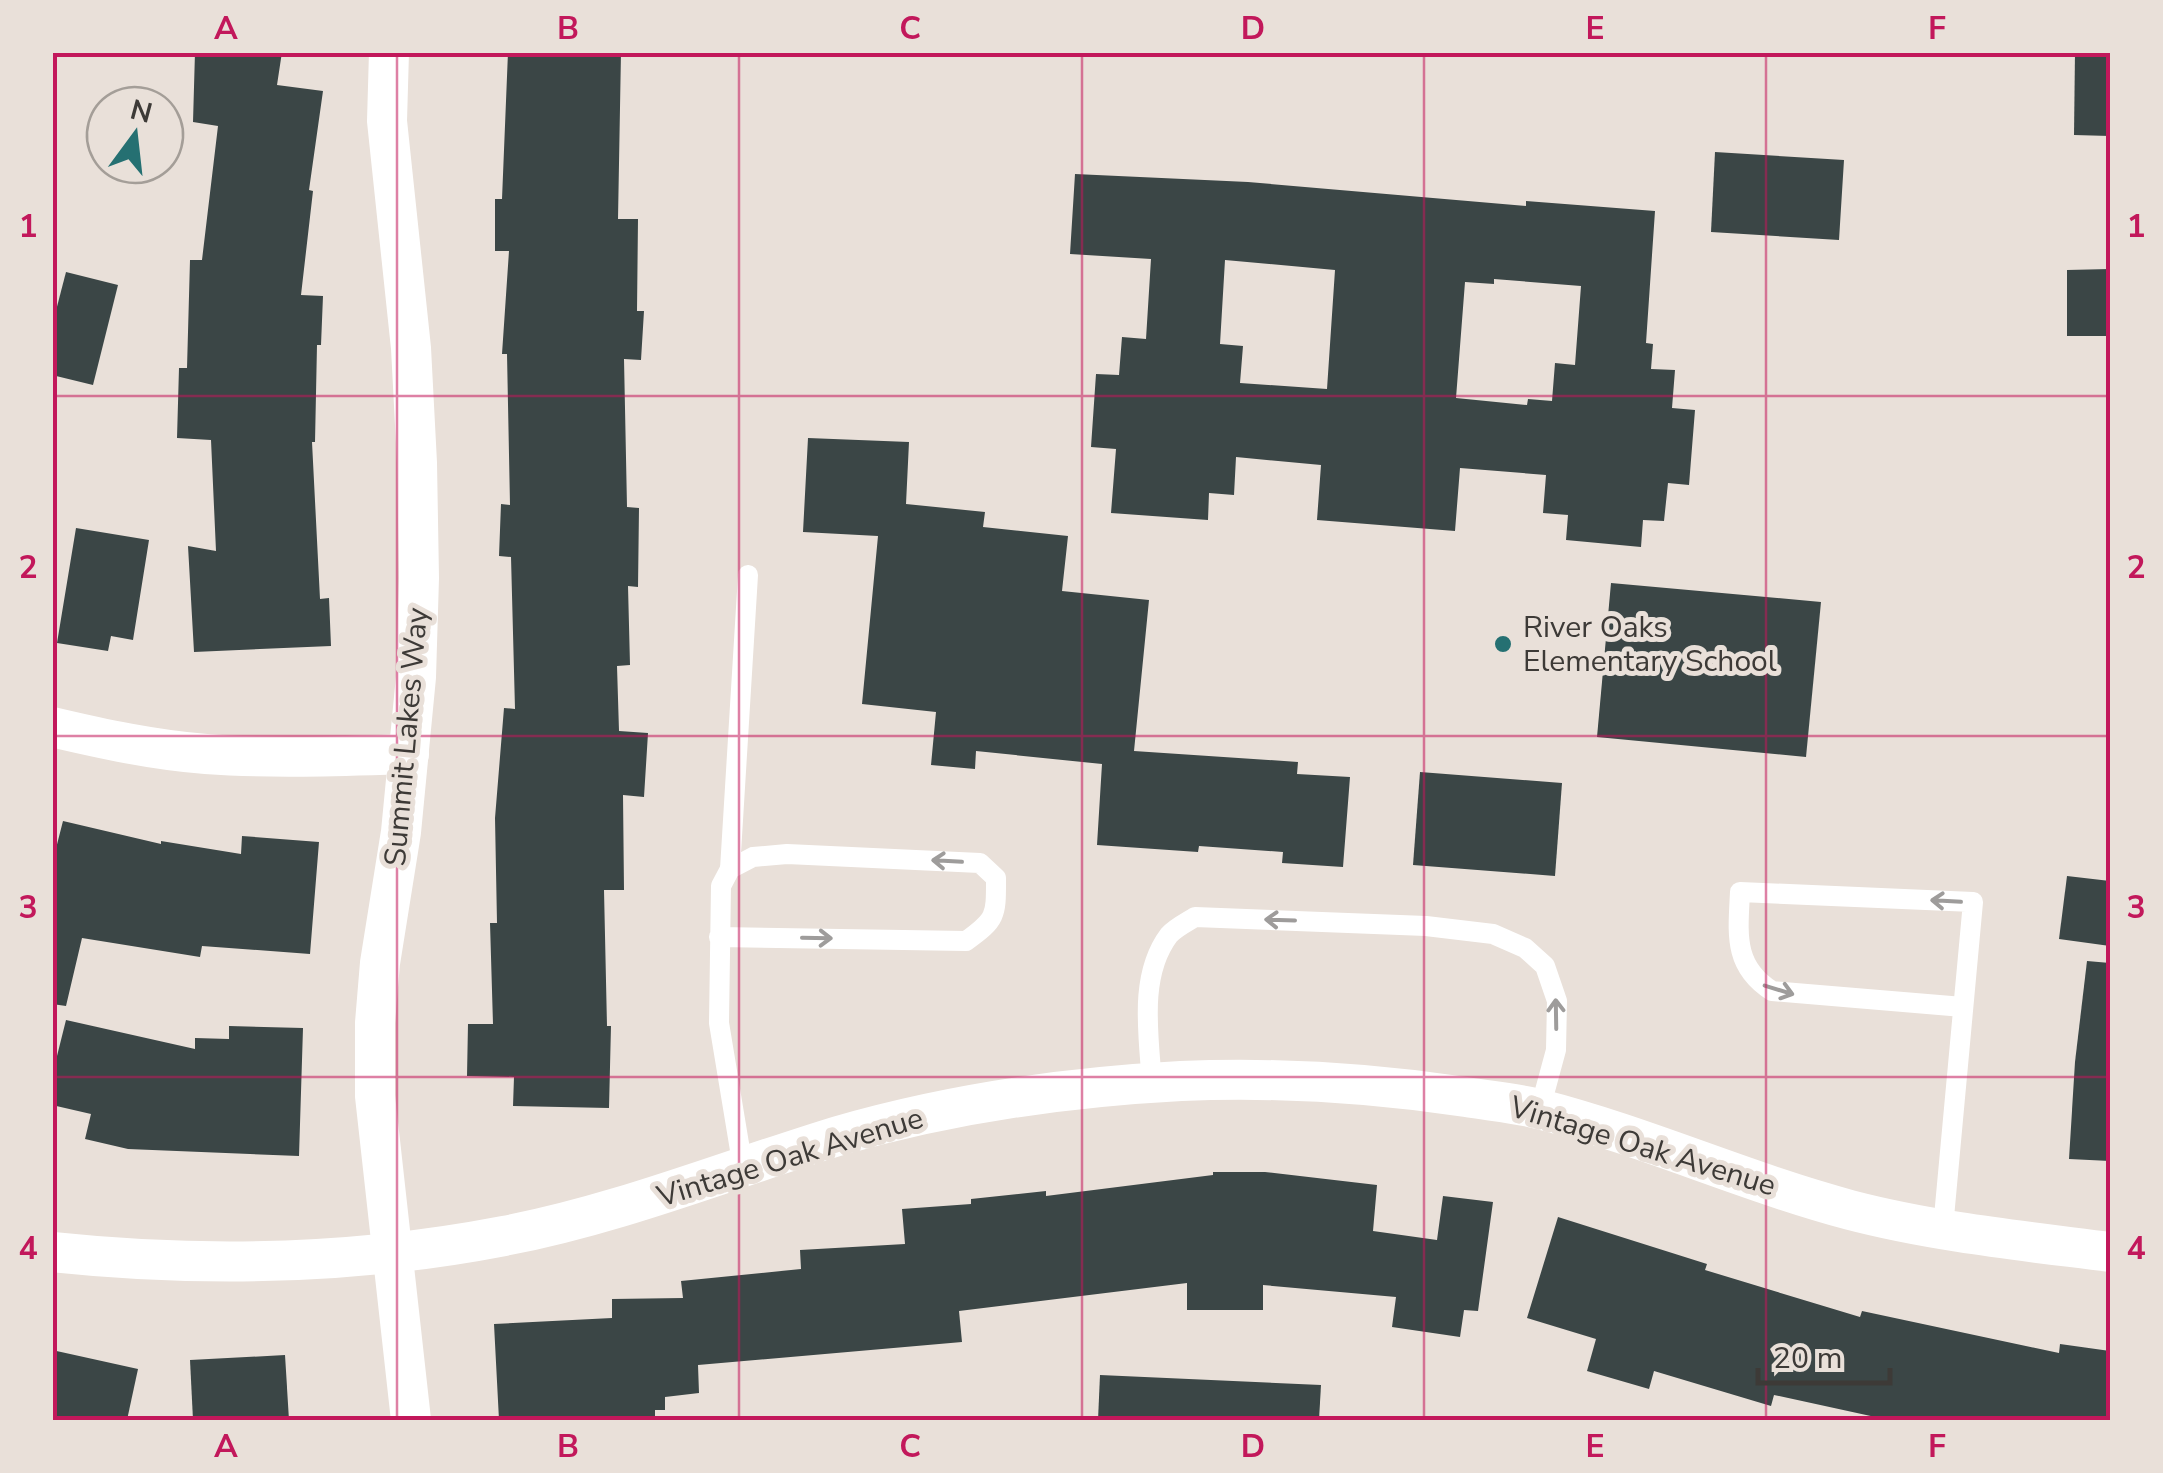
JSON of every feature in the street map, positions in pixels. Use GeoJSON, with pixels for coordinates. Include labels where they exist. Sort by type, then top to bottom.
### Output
{"type":"FeatureCollection","features":[{"type":"Feature","properties":{"kind":"street","name":"Summit Lakes Way"},"geometry":{"type":"LineString","coordinates":[[389,52],[389,157],[411,348],[419,578],[416,677],[375,1023],[375,1096],[411,1420]]}},
{"type":"Feature","properties":{"kind":"street"},"geometry":{"type":"LineString","coordinates":[[52,727],[203,754],[408,754]]}},
{"type":"Feature","properties":{"kind":"street","name":"Vintage Oak Avenue"},"geometry":{"type":"LineString","coordinates":[[52,1252],[140,1261],[263,1263],[392,1254],[541,1227],[626,1206],[842,1135],[971,1106],[1076,1090],[1152,1084],[1316,1082],[1422,1090],[1540,1109],[1850,1210],[2110,1252]]}},
{"type":"Feature","properties":{"kind":"lane"},"geometry":{"type":"LineString","coordinates":[[743,1168],[719,1023],[720,886],[730,869],[748,575]]}},
{"type":"Feature","properties":{"kind":"lane"},"geometry":{"type":"LineString","coordinates":[[720,937],[966,941],[996,914],[996,878],[980,863],[787,854],[753,857],[730,869]]}},
{"type":"Feature","properties":{"kind":"lane"},"geometry":{"type":"LineString","coordinates":[[1943,1228],[1973,902],[1740,892],[1738,934],[1746,968],[1754,980],[1772,991],[1963,1008]]}},
{"type":"Feature","properties":{"kind":"lane"},"geometry":{"type":"LineString","coordinates":[[1152,1084],[1147,1012],[1155,962],[1171,933],[1195,917],[1426,926],[1493,934],[1525,948],[1545,966],[1557,1001],[1556,1050],[1540,1109]]}},
{"type":"Feature","properties":{"kind":"building"},"geometry":{"type":"Polygon","coordinates":[[[195,52],[282,52],[277,85],[323,91],[309,190],[313,191],[301,295],[323,296],[312,442],[320,599],[329,598],[331,646],[194,652],[188,546],[216,551],[211,440],[177,438],[179,368],[187,368],[190,260],[202,260],[218,126],[193,122],[195,52]]]}},
{"type":"Feature","properties":{"kind":"building"},"geometry":{"type":"Polygon","coordinates":[[[508,52],[621,52],[618,219],[638,219],[637,311],[644,311],[641,360],[624,359],[627,507],[639,508],[638,587],[628,586],[630,665],[617,666],[619,731],[648,733],[644,797],[623,795],[624,890],[604,890],[607,1026],[611,1026],[609,1108],[513,1106],[514,1077],[467,1076],[468,1024],[493,1024],[490,923],[497,923],[495,818],[504,708],[515,709],[511,557],[499,556],[501,504],[510,505],[507,354],[502,354],[509,251],[495,251],[495,199],[502,199],[508,52]]]}},
{"type":"Feature","properties":{"kind":"building"},"geometry":{"type":"Polygon","coordinates":[[[2075,52],[2110,52],[2110,136],[2074,135],[2075,52]]]}},
{"type":"Feature","properties":{"kind":"building"},"geometry":{"type":"Polygon","coordinates":[[[1715,152],[1844,160],[1839,240],[1711,232],[1715,152]]]}},
{"type":"Feature","properties":{"kind":"building"},"geometry":{"type":"Polygon","coordinates":[[[1075,174],[1248,182],[1526,206],[1526,201],[1655,211],[1646,343],[1653,344],[1651,369],[1675,370],[1672,408],[1695,410],[1689,485],[1668,483],[1664,521],[1643,520],[1641,547],[1566,540],[1568,515],[1543,513],[1546,475],[1460,468],[1455,531],[1317,520],[1321,465],[1236,457],[1234,495],[1209,493],[1208,520],[1111,513],[1116,449],[1091,447],[1096,374],[1119,375],[1122,337],[1146,339],[1151,259],[1070,254],[1075,174]],[[1225,260],[1220,344],[1243,346],[1240,383],[1327,389],[1335,270],[1225,260]],[[1494,279],[1494,284],[1465,282],[1456,398],[1527,405],[1528,399],[1552,401],[1555,363],[1575,365],[1581,286],[1494,279]]]}},
{"type":"Feature","properties":{"kind":"building"},"geometry":{"type":"Polygon","coordinates":[[[2110,269],[2110,336],[2067,336],[2067,270],[2110,269]]]}},
{"type":"Feature","properties":{"kind":"building"},"geometry":{"type":"Polygon","coordinates":[[[66,272],[118,285],[93,385],[52,375],[52,326],[66,272]]]}},
{"type":"Feature","properties":{"kind":"building"},"geometry":{"type":"Polygon","coordinates":[[[808,438],[909,442],[906,504],[985,512],[983,527],[1068,536],[1062,591],[1149,600],[1134,751],[1298,762],[1297,774],[1350,777],[1343,867],[1282,863],[1283,852],[1199,846],[1198,852],[1097,845],[1102,764],[976,751],[975,769],[931,765],[936,712],[862,704],[878,536],[803,532],[808,438]]]}},
{"type":"Feature","properties":{"kind":"building"},"geometry":{"type":"Polygon","coordinates":[[[76,528],[149,540],[133,640],[111,636],[108,651],[57,643],[76,528]]]}},
{"type":"Feature","properties":{"kind":"building"},"geometry":{"type":"Polygon","coordinates":[[[1611,583],[1821,602],[1806,757],[1597,737],[1611,583]]]}},
{"type":"Feature","properties":{"kind":"building"},"geometry":{"type":"Polygon","coordinates":[[[1420,772],[1562,783],[1555,876],[1413,865],[1420,772]]]}},
{"type":"Feature","properties":{"kind":"building"},"geometry":{"type":"Polygon","coordinates":[[[63,821],[161,844],[241,854],[242,836],[319,842],[310,954],[202,946],[200,957],[82,938],[66,1006],[52,1004],[52,864],[63,821]]]}},
{"type":"Feature","properties":{"kind":"building"},"geometry":{"type":"Polygon","coordinates":[[[2067,876],[2110,881],[2110,946],[2059,939],[2067,876]]]}},
{"type":"Feature","properties":{"kind":"building"},"geometry":{"type":"Polygon","coordinates":[[[2087,961],[2110,963],[2110,1161],[2069,1159],[2087,961]]]}},
{"type":"Feature","properties":{"kind":"building"},"geometry":{"type":"Polygon","coordinates":[[[66,1020],[195,1049],[195,1038],[229,1039],[229,1026],[303,1028],[299,1156],[128,1149],[85,1139],[91,1114],[52,1105],[52,1076],[66,1020]]]}},
{"type":"Feature","properties":{"kind":"building"},"geometry":{"type":"Polygon","coordinates":[[[1213,1172],[1265,1172],[1377,1185],[1373,1231],[1437,1240],[1443,1196],[1493,1202],[1478,1311],[1464,1310],[1460,1337],[1392,1327],[1396,1297],[1263,1285],[1263,1310],[1187,1310],[1187,1283],[959,1311],[962,1342],[698,1365],[699,1393],[665,1397],[665,1410],[655,1410],[655,1420],[499,1420],[494,1324],[612,1318],[612,1299],[683,1298],[681,1281],[801,1269],[800,1250],[905,1244],[902,1209],[971,1204],[971,1199],[1046,1191],[1046,1196],[1213,1172]]]}},
{"type":"Feature","properties":{"kind":"building"},"geometry":{"type":"Polygon","coordinates":[[[1558,1217],[1707,1264],[1705,1270],[1860,1317],[1862,1311],[2059,1353],[2060,1344],[2110,1351],[2110,1420],[1889,1420],[1774,1395],[1771,1406],[1654,1371],[1649,1389],[1587,1371],[1596,1339],[1527,1318],[1558,1217]]]}},
{"type":"Feature","properties":{"kind":"building"},"geometry":{"type":"Polygon","coordinates":[[[52,1350],[138,1369],[127,1420],[52,1420],[52,1350]]]}},
{"type":"Feature","properties":{"kind":"building"},"geometry":{"type":"Polygon","coordinates":[[[285,1355],[289,1420],[193,1420],[190,1360],[285,1355]]]}},
{"type":"Feature","properties":{"kind":"building"},"geometry":{"type":"Polygon","coordinates":[[[1100,1375],[1321,1385],[1319,1420],[1098,1420],[1100,1375]]]}},
{"type":"Feature","properties":{"kind":"place","name":"River Oaks Elementary School"},"geometry":{"type":"Point","coordinates":[1503,644]}}]}
